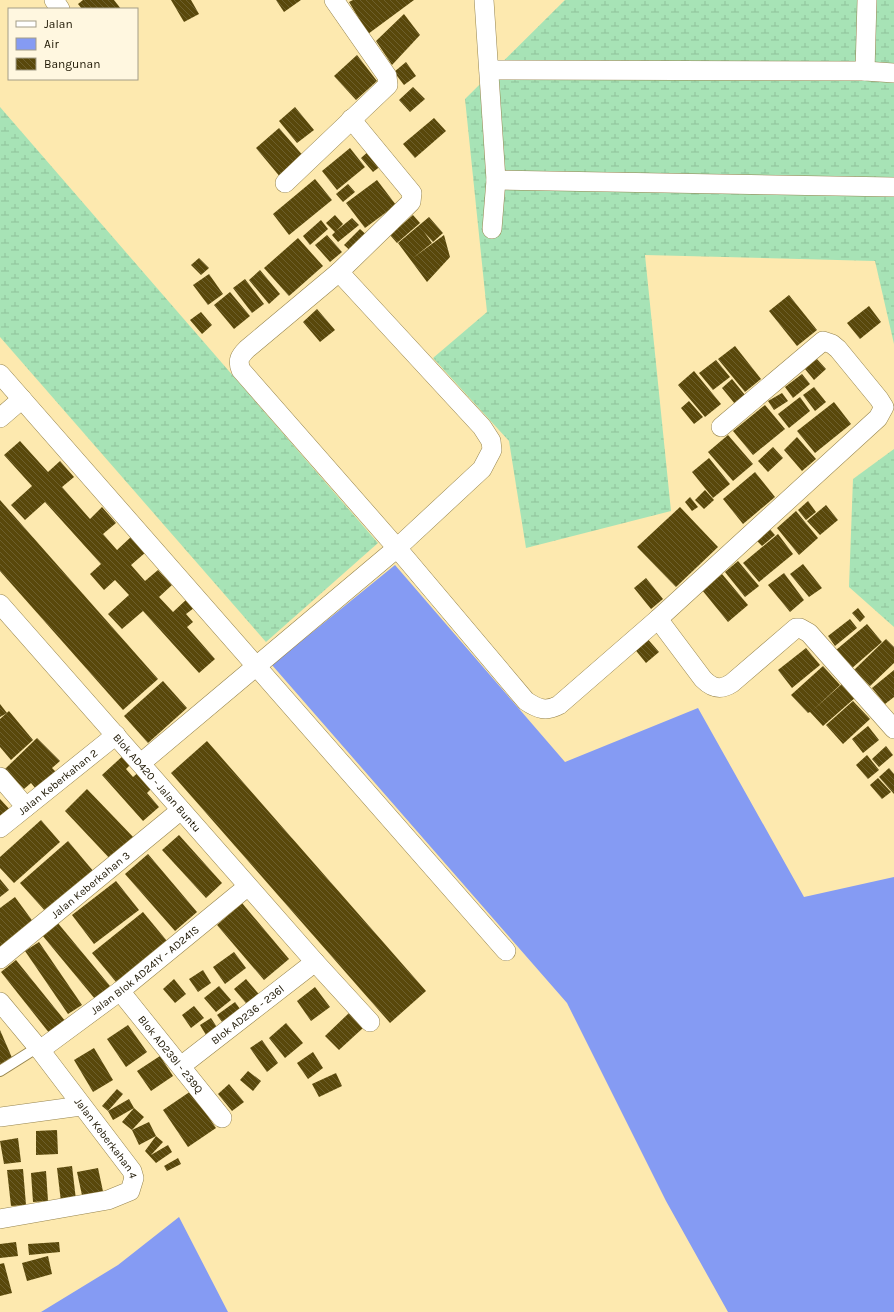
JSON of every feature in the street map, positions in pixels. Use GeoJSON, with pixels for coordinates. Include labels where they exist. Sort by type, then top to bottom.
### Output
{"type":"FeatureCollection","features":[{"type":"Feature","properties":{"kind":"street"},"geometry":{"type":"LineString","coordinates":[[285,183],[351,119],[385,89],[388,80],[334,0]]}},
{"type":"Feature","properties":{"kind":"street"},"geometry":{"type":"LineString","coordinates":[[484,0],[496,180],[492,229]]}},
{"type":"Feature","properties":{"kind":"street"},"geometry":{"type":"LineString","coordinates":[[865,71],[867,0]]}},
{"type":"Feature","properties":{"kind":"street"},"geometry":{"type":"LineString","coordinates":[[489,70],[865,71],[894,73]]}},
{"type":"Feature","properties":{"kind":"street"},"geometry":{"type":"LineString","coordinates":[[351,119],[412,193],[413,197],[405,208],[339,272],[247,349],[240,356],[239,364],[241,370],[398,548],[526,701],[538,708],[546,710],[559,705],[658,619],[878,418],[884,408],[879,399],[838,349],[832,344],[823,341],[721,427]]}},
{"type":"Feature","properties":{"kind":"street"},"geometry":{"type":"LineString","coordinates":[[496,180],[894,187]]}},
{"type":"Feature","properties":{"kind":"street"},"geometry":{"type":"LineString","coordinates":[[141,763],[398,548],[482,469],[492,450],[491,441],[482,427],[339,272]]}},
{"type":"Feature","properties":{"kind":"street"},"geometry":{"type":"LineString","coordinates":[[0,374],[506,950]]}},
{"type":"Feature","properties":{"kind":"street"},"geometry":{"type":"LineString","coordinates":[[0,418],[22,399]]}},
{"type":"Feature","properties":{"kind":"street","name":"Blok AD420 - Jalan Buntu"},"geometry":{"type":"LineString","coordinates":[[0,604],[315,962],[370,1022]]}},
{"type":"Feature","properties":{"kind":"street"},"geometry":{"type":"LineString","coordinates":[[658,619],[702,679],[710,686],[718,688],[726,687],[732,683],[796,628],[803,629],[809,633],[894,729]]}},
{"type":"Feature","properties":{"kind":"street","name":"Jalan Keberkahan 2"},"geometry":{"type":"LineString","coordinates":[[0,828],[116,735]]}},
{"type":"Feature","properties":{"kind":"street"},"geometry":{"type":"LineString","coordinates":[[0,776],[26,808]]}},
{"type":"Feature","properties":{"kind":"street","name":"Jalan Keberkahan 3"},"geometry":{"type":"LineString","coordinates":[[0,959],[181,810]]}},
{"type":"Feature","properties":{"kind":"street","name":"Jalan Blok AD241Y - AD241S"},"geometry":{"type":"LineString","coordinates":[[39,1048],[120,991],[248,886]]}},
{"type":"Feature","properties":{"kind":"street","name":"Blok AD236 - 236l"},"geometry":{"type":"LineString","coordinates":[[181,1066],[315,962]]}},
{"type":"Feature","properties":{"kind":"street","name":"Blok AD239l - 239Q"},"geometry":{"type":"LineString","coordinates":[[120,991],[222,1118]]}},
{"type":"Feature","properties":{"kind":"street","name":"Jalan Keberkahan 4"},"geometry":{"type":"LineString","coordinates":[[0,1002],[39,1048],[81,1106],[132,1171],[134,1178],[130,1191],[108,1200],[0,1219]]}},
{"type":"Feature","properties":{"kind":"street"},"geometry":{"type":"LineString","coordinates":[[0,1118],[81,1106]]}},
{"type":"Feature","properties":{"kind":"lane"},"geometry":{"type":"LineString","coordinates":[[0,1071],[39,1048]]}},
{"type":"Feature","properties":{"kind":"green space"},"geometry":{"type":"Polygon","coordinates":[[[565,0],[894,0],[894,344],[875,261],[645,255],[671,511],[526,548],[509,441],[433,358],[487,312],[465,99],[565,0]]]}},
{"type":"Feature","properties":{"kind":"green space"},"geometry":{"type":"Polygon","coordinates":[[[0,107],[378,543],[266,642],[0,337],[0,107]]]}},
{"type":"Feature","properties":{"kind":"green space"},"geometry":{"type":"Polygon","coordinates":[[[894,449],[894,627],[849,587],[853,479],[894,449]]]}},
{"type":"Feature","properties":{"kind":"water"},"geometry":{"type":"Polygon","coordinates":[[[395,565],[565,762],[698,708],[804,897],[894,877],[894,1312],[728,1312],[666,1201],[567,1003],[272,665],[395,565]]]}},
{"type":"Feature","properties":{"kind":"water"},"geometry":{"type":"Polygon","coordinates":[[[179,1217],[228,1312],[41,1312],[118,1265],[179,1217]]]}},
{"type":"Feature","properties":{"kind":"building"},"geometry":{"type":"Polygon","coordinates":[[[83,0],[114,0],[120,8],[81,8],[78,4],[83,0]]]}},
{"type":"Feature","properties":{"kind":"building"},"geometry":{"type":"Polygon","coordinates":[[[171,0],[191,0],[199,14],[184,22],[171,0]]]}},
{"type":"Feature","properties":{"kind":"building"},"geometry":{"type":"Polygon","coordinates":[[[276,0],[301,0],[284,12],[276,0]]]}},
{"type":"Feature","properties":{"kind":"building"},"geometry":{"type":"Polygon","coordinates":[[[353,0],[414,0],[368,34],[349,2],[353,0]]]}},
{"type":"Feature","properties":{"kind":"building"},"geometry":{"type":"Polygon","coordinates":[[[404,14],[420,35],[392,65],[376,41],[404,14]]]}},
{"type":"Feature","properties":{"kind":"building"},"geometry":{"type":"Polygon","coordinates":[[[357,55],[377,81],[356,100],[334,76],[357,55]]]}},
{"type":"Feature","properties":{"kind":"building"},"geometry":{"type":"Polygon","coordinates":[[[406,62],[416,76],[404,85],[394,72],[406,62]]]}},
{"type":"Feature","properties":{"kind":"building"},"geometry":{"type":"Polygon","coordinates":[[[413,87],[425,99],[410,112],[399,100],[413,87]]]}},
{"type":"Feature","properties":{"kind":"building"},"geometry":{"type":"Polygon","coordinates":[[[295,107],[314,130],[297,143],[279,121],[295,107]]]}},
{"type":"Feature","properties":{"kind":"building"},"geometry":{"type":"Polygon","coordinates":[[[434,118],[446,131],[415,158],[403,144],[434,118]]]}},
{"type":"Feature","properties":{"kind":"building"},"geometry":{"type":"Polygon","coordinates":[[[279,128],[305,158],[281,178],[256,148],[279,128]]]}},
{"type":"Feature","properties":{"kind":"building"},"geometry":{"type":"Polygon","coordinates":[[[350,148],[365,167],[337,190],[322,171],[350,148]]]}},
{"type":"Feature","properties":{"kind":"building"},"geometry":{"type":"Polygon","coordinates":[[[370,150],[382,165],[373,172],[361,158],[370,150]]]}},
{"type":"Feature","properties":{"kind":"building"},"geometry":{"type":"Polygon","coordinates":[[[315,179],[332,200],[289,235],[273,214],[315,179]]]}},
{"type":"Feature","properties":{"kind":"building"},"geometry":{"type":"Polygon","coordinates":[[[377,180],[396,205],[365,228],[346,203],[377,180]]]}},
{"type":"Feature","properties":{"kind":"building"},"geometry":{"type":"Polygon","coordinates":[[[348,184],[355,192],[343,202],[336,194],[348,184]]]}},
{"type":"Feature","properties":{"kind":"building"},"geometry":{"type":"Polygon","coordinates":[[[335,215],[343,224],[336,231],[352,218],[359,225],[338,242],[332,235],[335,232],[326,223],[335,215]]]}},
{"type":"Feature","properties":{"kind":"building"},"geometry":{"type":"Polygon","coordinates":[[[413,215],[420,223],[397,243],[390,235],[413,215]]]}},
{"type":"Feature","properties":{"kind":"building"},"geometry":{"type":"Polygon","coordinates":[[[429,217],[443,233],[433,242],[424,232],[432,243],[413,258],[444,235],[450,257],[427,282],[398,243],[429,217]]]}},
{"type":"Feature","properties":{"kind":"building"},"geometry":{"type":"Polygon","coordinates":[[[321,220],[328,229],[310,245],[303,236],[321,220]]]}},
{"type":"Feature","properties":{"kind":"building"},"geometry":{"type":"Polygon","coordinates":[[[360,229],[370,238],[354,254],[344,245],[360,229]]]}},
{"type":"Feature","properties":{"kind":"building"},"geometry":{"type":"Polygon","coordinates":[[[327,235],[342,252],[330,262],[315,245],[327,235]]]}},
{"type":"Feature","properties":{"kind":"building"},"geometry":{"type":"Polygon","coordinates":[[[298,238],[323,266],[289,296],[264,268],[298,238]]]}},
{"type":"Feature","properties":{"kind":"building"},"geometry":{"type":"Polygon","coordinates":[[[199,258],[209,268],[201,275],[191,265],[199,258]]]}},
{"type":"Feature","properties":{"kind":"building"},"geometry":{"type":"Polygon","coordinates":[[[260,270],[280,294],[269,304],[249,280],[260,270]]]}},
{"type":"Feature","properties":{"kind":"building"},"geometry":{"type":"Polygon","coordinates":[[[209,274],[223,294],[208,305],[193,285],[209,274]]]}},
{"type":"Feature","properties":{"kind":"building"},"geometry":{"type":"Polygon","coordinates":[[[245,279],[264,304],[252,313],[233,288],[245,279]]]}},
{"type":"Feature","properties":{"kind":"building"},"geometry":{"type":"Polygon","coordinates":[[[230,292],[250,316],[234,329],[214,305],[230,292]]]}},
{"type":"Feature","properties":{"kind":"building"},"geometry":{"type":"Polygon","coordinates":[[[789,295],[817,330],[797,346],[769,311],[789,295]]]}},
{"type":"Feature","properties":{"kind":"building"},"geometry":{"type":"Polygon","coordinates":[[[869,306],[881,322],[860,339],[847,323],[869,306]]]}},
{"type":"Feature","properties":{"kind":"building"},"geometry":{"type":"Polygon","coordinates":[[[317,309],[335,330],[320,342],[303,322],[317,309]]]}},
{"type":"Feature","properties":{"kind":"building"},"geometry":{"type":"Polygon","coordinates":[[[201,312],[212,325],[202,334],[190,320],[201,312]]]}},
{"type":"Feature","properties":{"kind":"building"},"geometry":{"type":"Polygon","coordinates":[[[735,346],[761,379],[745,392],[718,359],[735,346]]]}},
{"type":"Feature","properties":{"kind":"building"},"geometry":{"type":"Polygon","coordinates":[[[816,358],[826,369],[814,380],[805,369],[816,358]]]}},
{"type":"Feature","properties":{"kind":"building"},"geometry":{"type":"Polygon","coordinates":[[[716,360],[730,377],[713,390],[699,373],[716,360]]]}},
{"type":"Feature","properties":{"kind":"building"},"geometry":{"type":"Polygon","coordinates":[[[694,371],[721,404],[705,417],[678,385],[694,371]]]}},
{"type":"Feature","properties":{"kind":"building"},"geometry":{"type":"Polygon","coordinates":[[[802,374],[810,384],[793,398],[785,387],[802,374]]]}},
{"type":"Feature","properties":{"kind":"building"},"geometry":{"type":"Polygon","coordinates":[[[732,379],[745,395],[735,404],[722,388],[732,379]]]}},
{"type":"Feature","properties":{"kind":"building"},"geometry":{"type":"Polygon","coordinates":[[[814,387],[826,402],[815,411],[803,395],[814,387]]]}},
{"type":"Feature","properties":{"kind":"building"},"geometry":{"type":"Polygon","coordinates":[[[782,393],[788,401],[774,410],[768,401],[782,393]]]}},
{"type":"Feature","properties":{"kind":"building"},"geometry":{"type":"Polygon","coordinates":[[[800,397],[810,411],[789,428],[778,414],[800,397]]]}},
{"type":"Feature","properties":{"kind":"building"},"geometry":{"type":"Polygon","coordinates":[[[689,401],[703,417],[694,424],[681,408],[689,401]]]}},
{"type":"Feature","properties":{"kind":"building"},"geometry":{"type":"Polygon","coordinates":[[[834,402],[851,424],[815,453],[797,431],[834,402]]]}},
{"type":"Feature","properties":{"kind":"building"},"geometry":{"type":"Polygon","coordinates":[[[765,405],[785,429],[753,455],[733,431],[765,405]]]}},
{"type":"Feature","properties":{"kind":"building"},"geometry":{"type":"Polygon","coordinates":[[[728,435],[753,464],[733,481],[708,452],[728,435]]]}},
{"type":"Feature","properties":{"kind":"building"},"geometry":{"type":"Polygon","coordinates":[[[797,437],[816,459],[802,471],[784,450],[797,437]]]}},
{"type":"Feature","properties":{"kind":"building"},"geometry":{"type":"Polygon","coordinates":[[[20,441],[48,472],[60,461],[74,477],[62,487],[90,519],[102,507],[116,523],[103,534],[117,550],[132,536],[146,552],[131,565],[145,581],[158,570],[172,585],[159,597],[173,612],[187,599],[194,608],[186,614],[193,622],[187,627],[215,659],[199,673],[143,611],[122,629],[108,614],[129,595],[115,580],[104,590],[90,574],[101,564],[45,502],[25,520],[11,505],[32,486],[4,455],[20,441]]]}},
{"type":"Feature","properties":{"kind":"building"},"geometry":{"type":"Polygon","coordinates":[[[773,447],[783,458],[768,472],[758,461],[773,447]]]}},
{"type":"Feature","properties":{"kind":"building"},"geometry":{"type":"Polygon","coordinates":[[[709,458],[730,484],[713,498],[692,472],[709,458]]]}},
{"type":"Feature","properties":{"kind":"building"},"geometry":{"type":"Polygon","coordinates":[[[755,472],[775,497],[743,524],[723,499],[755,472]]]}},
{"type":"Feature","properties":{"kind":"building"},"geometry":{"type":"Polygon","coordinates":[[[705,490],[714,500],[704,509],[695,500],[705,490]]]}},
{"type":"Feature","properties":{"kind":"building"},"geometry":{"type":"Polygon","coordinates":[[[690,497],[698,507],[692,511],[685,502],[690,497]]]}},
{"type":"Feature","properties":{"kind":"building"},"geometry":{"type":"Polygon","coordinates":[[[0,500],[158,679],[123,710],[0,571],[0,500]]]}},
{"type":"Feature","properties":{"kind":"building"},"geometry":{"type":"Polygon","coordinates":[[[808,501],[816,512],[806,520],[798,510],[808,501]]]}},
{"type":"Feature","properties":{"kind":"building"},"geometry":{"type":"Polygon","coordinates":[[[826,505],[838,520],[820,535],[807,521],[826,505]]]}},
{"type":"Feature","properties":{"kind":"building"},"geometry":{"type":"Polygon","coordinates":[[[680,507],[718,547],[676,587],[637,547],[680,507]]]}},
{"type":"Feature","properties":{"kind":"building"},"geometry":{"type":"Polygon","coordinates":[[[796,511],[818,538],[799,555],[777,528],[796,511]]]}},
{"type":"Feature","properties":{"kind":"building"},"geometry":{"type":"Polygon","coordinates":[[[769,528],[775,535],[762,546],[755,539],[769,528]]]}},
{"type":"Feature","properties":{"kind":"building"},"geometry":{"type":"Polygon","coordinates":[[[778,534],[793,554],[759,582],[743,563],[778,534]]]}},
{"type":"Feature","properties":{"kind":"building"},"geometry":{"type":"Polygon","coordinates":[[[738,561],[759,586],[745,597],[725,572],[738,561]]]}},
{"type":"Feature","properties":{"kind":"building"},"geometry":{"type":"Polygon","coordinates":[[[803,564],[822,588],[809,597],[790,574],[803,564]]]}},
{"type":"Feature","properties":{"kind":"building"},"geometry":{"type":"Polygon","coordinates":[[[784,573],[804,600],[790,612],[768,585],[784,573]]]}},
{"type":"Feature","properties":{"kind":"building"},"geometry":{"type":"Polygon","coordinates":[[[722,574],[748,605],[728,622],[702,590],[722,574]]]}},
{"type":"Feature","properties":{"kind":"building"},"geometry":{"type":"Polygon","coordinates":[[[646,578],[663,599],[651,609],[634,588],[646,578]]]}},
{"type":"Feature","properties":{"kind":"building"},"geometry":{"type":"Polygon","coordinates":[[[858,608],[865,617],[860,622],[852,613],[858,608]]]}},
{"type":"Feature","properties":{"kind":"building"},"geometry":{"type":"Polygon","coordinates":[[[850,619],[857,628],[835,646],[828,636],[850,619]]]}},
{"type":"Feature","properties":{"kind":"building"},"geometry":{"type":"Polygon","coordinates":[[[867,624],[882,642],[851,669],[836,650],[867,624]]]}},
{"type":"Feature","properties":{"kind":"building"},"geometry":{"type":"Polygon","coordinates":[[[646,637],[659,652],[646,663],[633,647],[646,637]]]}},
{"type":"Feature","properties":{"kind":"building"},"geometry":{"type":"Polygon","coordinates":[[[886,639],[894,647],[894,663],[870,686],[854,670],[886,639]]]}},
{"type":"Feature","properties":{"kind":"building"},"geometry":{"type":"Polygon","coordinates":[[[806,648],[820,665],[792,688],[778,670],[806,648]]]}},
{"type":"Feature","properties":{"kind":"building"},"geometry":{"type":"Polygon","coordinates":[[[823,666],[840,685],[812,711],[843,683],[856,697],[823,726],[791,695],[823,666]]]}},
{"type":"Feature","properties":{"kind":"building"},"geometry":{"type":"Polygon","coordinates":[[[894,670],[894,697],[885,704],[872,688],[894,670]]]}},
{"type":"Feature","properties":{"kind":"building"},"geometry":{"type":"Polygon","coordinates":[[[163,681],[187,708],[148,743],[124,716],[163,681]]]}},
{"type":"Feature","properties":{"kind":"building"},"geometry":{"type":"Polygon","coordinates":[[[853,701],[870,719],[843,744],[826,725],[853,701]]]}},
{"type":"Feature","properties":{"kind":"building"},"geometry":{"type":"Polygon","coordinates":[[[0,704],[7,713],[0,717],[0,704]]]}},
{"type":"Feature","properties":{"kind":"building"},"geometry":{"type":"Polygon","coordinates":[[[9,711],[33,740],[11,760],[0,747],[0,719],[9,711]]]}},
{"type":"Feature","properties":{"kind":"building"},"geometry":{"type":"Polygon","coordinates":[[[868,726],[879,740],[863,753],[852,739],[868,726]]]}},
{"type":"Feature","properties":{"kind":"building"},"geometry":{"type":"Polygon","coordinates":[[[37,738],[60,761],[52,768],[59,775],[36,789],[31,783],[24,789],[5,769],[37,738]]]}},
{"type":"Feature","properties":{"kind":"building"},"geometry":{"type":"Polygon","coordinates":[[[207,741],[426,991],[390,1023],[171,773],[207,741]]]}},
{"type":"Feature","properties":{"kind":"building"},"geometry":{"type":"Polygon","coordinates":[[[886,746],[893,755],[879,767],[872,759],[886,746]]]}},
{"type":"Feature","properties":{"kind":"building"},"geometry":{"type":"Polygon","coordinates":[[[126,753],[133,762],[126,769],[133,777],[141,770],[155,785],[147,793],[159,807],[143,821],[102,775],[126,753]]]}},
{"type":"Feature","properties":{"kind":"building"},"geometry":{"type":"Polygon","coordinates":[[[867,755],[879,770],[868,779],[856,765],[867,755]]]}},
{"type":"Feature","properties":{"kind":"building"},"geometry":{"type":"Polygon","coordinates":[[[889,768],[894,774],[894,794],[879,777],[889,768]]]}},
{"type":"Feature","properties":{"kind":"building"},"geometry":{"type":"Polygon","coordinates":[[[878,778],[891,792],[882,799],[870,785],[878,778]]]}},
{"type":"Feature","properties":{"kind":"building"},"geometry":{"type":"Polygon","coordinates":[[[87,789],[136,840],[113,862],[65,811],[87,789]]]}},
{"type":"Feature","properties":{"kind":"building"},"geometry":{"type":"Polygon","coordinates":[[[0,799],[13,813],[0,824],[0,799]]]}},
{"type":"Feature","properties":{"kind":"building"},"geometry":{"type":"Polygon","coordinates":[[[41,820],[60,842],[14,883],[0,868],[0,857],[41,820]]]}},
{"type":"Feature","properties":{"kind":"building"},"geometry":{"type":"Polygon","coordinates":[[[179,835],[222,883],[206,898],[162,850],[179,835]]]}},
{"type":"Feature","properties":{"kind":"building"},"geometry":{"type":"Polygon","coordinates":[[[68,841],[94,872],[47,913],[20,883],[68,841]]]}},
{"type":"Feature","properties":{"kind":"building"},"geometry":{"type":"Polygon","coordinates":[[[148,854],[197,912],[175,931],[125,874],[148,854]]]}},
{"type":"Feature","properties":{"kind":"building"},"geometry":{"type":"Polygon","coordinates":[[[0,879],[9,890],[0,897],[0,879]]]}},
{"type":"Feature","properties":{"kind":"building"},"geometry":{"type":"Polygon","coordinates":[[[116,881],[139,910],[94,944],[72,915],[116,881]]]}},
{"type":"Feature","properties":{"kind":"building"},"geometry":{"type":"Polygon","coordinates":[[[15,897],[34,923],[0,949],[0,908],[15,897]]]}},
{"type":"Feature","properties":{"kind":"building"},"geometry":{"type":"Polygon","coordinates":[[[242,903],[289,959],[264,980],[217,925],[242,903]]]}},
{"type":"Feature","properties":{"kind":"building"},"geometry":{"type":"Polygon","coordinates":[[[143,912],[167,941],[116,982],[92,953],[143,912]]]}},
{"type":"Feature","properties":{"kind":"building"},"geometry":{"type":"Polygon","coordinates":[[[57,922],[110,986],[95,999],[42,935],[57,922]]]}},
{"type":"Feature","properties":{"kind":"building"},"geometry":{"type":"Polygon","coordinates":[[[39,942],[82,1005],[68,1014],[25,951],[39,942]]]}},
{"type":"Feature","properties":{"kind":"building"},"geometry":{"type":"Polygon","coordinates":[[[234,952],[246,968],[225,984],[213,967],[234,952]]]}},
{"type":"Feature","properties":{"kind":"building"},"geometry":{"type":"Polygon","coordinates":[[[16,960],[66,1022],[50,1034],[1,972],[16,960]]]}},
{"type":"Feature","properties":{"kind":"building"},"geometry":{"type":"Polygon","coordinates":[[[203,970],[211,983],[198,992],[189,979],[203,970]]]}},
{"type":"Feature","properties":{"kind":"building"},"geometry":{"type":"Polygon","coordinates":[[[174,979],[186,994],[175,1003],[163,989],[174,979]]]}},
{"type":"Feature","properties":{"kind":"building"},"geometry":{"type":"Polygon","coordinates":[[[246,979],[263,999],[251,1009],[234,989],[246,979]]]}},
{"type":"Feature","properties":{"kind":"building"},"geometry":{"type":"Polygon","coordinates":[[[219,986],[231,1000],[216,1012],[204,998],[219,986]]]}},
{"type":"Feature","properties":{"kind":"building"},"geometry":{"type":"Polygon","coordinates":[[[315,987],[330,1007],[311,1021],[297,1001],[315,987]]]}},
{"type":"Feature","properties":{"kind":"building"},"geometry":{"type":"Polygon","coordinates":[[[235,1002],[243,1013],[225,1026],[217,1015],[235,1002]]]}},
{"type":"Feature","properties":{"kind":"building"},"geometry":{"type":"Polygon","coordinates":[[[194,1006],[204,1018],[191,1028],[182,1015],[194,1006]]]}},
{"type":"Feature","properties":{"kind":"building"},"geometry":{"type":"Polygon","coordinates":[[[349,1013],[363,1028],[339,1050],[325,1036],[349,1013]]]}},
{"type":"Feature","properties":{"kind":"building"},"geometry":{"type":"Polygon","coordinates":[[[211,1018],[220,1032],[209,1040],[200,1025],[211,1018]]]}},
{"type":"Feature","properties":{"kind":"building"},"geometry":{"type":"Polygon","coordinates":[[[286,1023],[303,1043],[285,1058],[269,1038],[286,1023]]]}},
{"type":"Feature","properties":{"kind":"building"},"geometry":{"type":"Polygon","coordinates":[[[128,1025],[147,1052],[126,1067],[107,1039],[128,1025]]]}},
{"type":"Feature","properties":{"kind":"building"},"geometry":{"type":"Polygon","coordinates":[[[0,1030],[13,1060],[0,1066],[0,1030]]]}},
{"type":"Feature","properties":{"kind":"building"},"geometry":{"type":"Polygon","coordinates":[[[262,1040],[278,1063],[267,1072],[250,1048],[262,1040]]]}},
{"type":"Feature","properties":{"kind":"building"},"geometry":{"type":"Polygon","coordinates":[[[94,1048],[113,1080],[93,1092],[74,1060],[94,1048]]]}},
{"type":"Feature","properties":{"kind":"building"},"geometry":{"type":"Polygon","coordinates":[[[313,1052],[323,1068],[308,1079],[297,1063],[313,1052]]]}},
{"type":"Feature","properties":{"kind":"building"},"geometry":{"type":"Polygon","coordinates":[[[160,1056],[173,1076],[151,1091],[137,1071],[160,1056]]]}},
{"type":"Feature","properties":{"kind":"building"},"geometry":{"type":"Polygon","coordinates":[[[248,1071],[261,1081],[253,1091],[240,1080],[248,1071]]]}},
{"type":"Feature","properties":{"kind":"building"},"geometry":{"type":"Polygon","coordinates":[[[336,1073],[342,1086],[319,1097],[312,1084],[336,1073]]]}},
{"type":"Feature","properties":{"kind":"building"},"geometry":{"type":"Polygon","coordinates":[[[229,1084],[244,1102],[232,1111],[218,1094],[229,1084]]]}},
{"type":"Feature","properties":{"kind":"building"},"geometry":{"type":"Polygon","coordinates":[[[117,1089],[123,1094],[108,1111],[102,1106],[117,1089]]]}},
{"type":"Feature","properties":{"kind":"building"},"geometry":{"type":"Polygon","coordinates":[[[191,1091],[216,1128],[188,1147],[163,1110],[191,1091]]]}},
{"type":"Feature","properties":{"kind":"building"},"geometry":{"type":"Polygon","coordinates":[[[129,1099],[134,1108],[113,1120],[108,1111],[129,1099]]]}},
{"type":"Feature","properties":{"kind":"building"},"geometry":{"type":"Polygon","coordinates":[[[134,1108],[144,1117],[132,1130],[122,1122],[134,1108]]]}},
{"type":"Feature","properties":{"kind":"building"},"geometry":{"type":"Polygon","coordinates":[[[149,1122],[156,1136],[139,1145],[132,1130],[149,1122]]]}},
{"type":"Feature","properties":{"kind":"building"},"geometry":{"type":"Polygon","coordinates":[[[57,1130],[58,1154],[36,1155],[36,1131],[57,1130]]]}},
{"type":"Feature","properties":{"kind":"building"},"geometry":{"type":"Polygon","coordinates":[[[156,1136],[163,1142],[151,1155],[168,1145],[172,1152],[156,1163],[145,1151],[156,1136]]]}},
{"type":"Feature","properties":{"kind":"building"},"geometry":{"type":"Polygon","coordinates":[[[18,1138],[21,1162],[4,1164],[0,1141],[18,1138]]]}},
{"type":"Feature","properties":{"kind":"building"},"geometry":{"type":"Polygon","coordinates":[[[178,1158],[181,1164],[167,1171],[164,1166],[178,1158]]]}},
{"type":"Feature","properties":{"kind":"building"},"geometry":{"type":"Polygon","coordinates":[[[72,1166],[76,1200],[61,1202],[57,1168],[72,1166]]]}},
{"type":"Feature","properties":{"kind":"building"},"geometry":{"type":"Polygon","coordinates":[[[98,1168],[104,1196],[83,1200],[77,1172],[98,1168]]]}},
{"type":"Feature","properties":{"kind":"building"},"geometry":{"type":"Polygon","coordinates":[[[23,1169],[26,1205],[11,1206],[7,1170],[23,1169]]]}},
{"type":"Feature","properties":{"kind":"building"},"geometry":{"type":"Polygon","coordinates":[[[46,1171],[48,1201],[33,1202],[31,1173],[46,1171]]]}},
{"type":"Feature","properties":{"kind":"building"},"geometry":{"type":"Polygon","coordinates":[[[16,1242],[18,1256],[0,1258],[0,1244],[16,1242]]]}},
{"type":"Feature","properties":{"kind":"building"},"geometry":{"type":"Polygon","coordinates":[[[59,1242],[60,1252],[29,1255],[28,1244],[59,1242]]]}},
{"type":"Feature","properties":{"kind":"building"},"geometry":{"type":"Polygon","coordinates":[[[48,1256],[52,1274],[27,1281],[22,1263],[48,1256]]]}},
{"type":"Feature","properties":{"kind":"building"},"geometry":{"type":"Polygon","coordinates":[[[4,1263],[12,1293],[0,1296],[0,1264],[4,1263]]]}}]}
